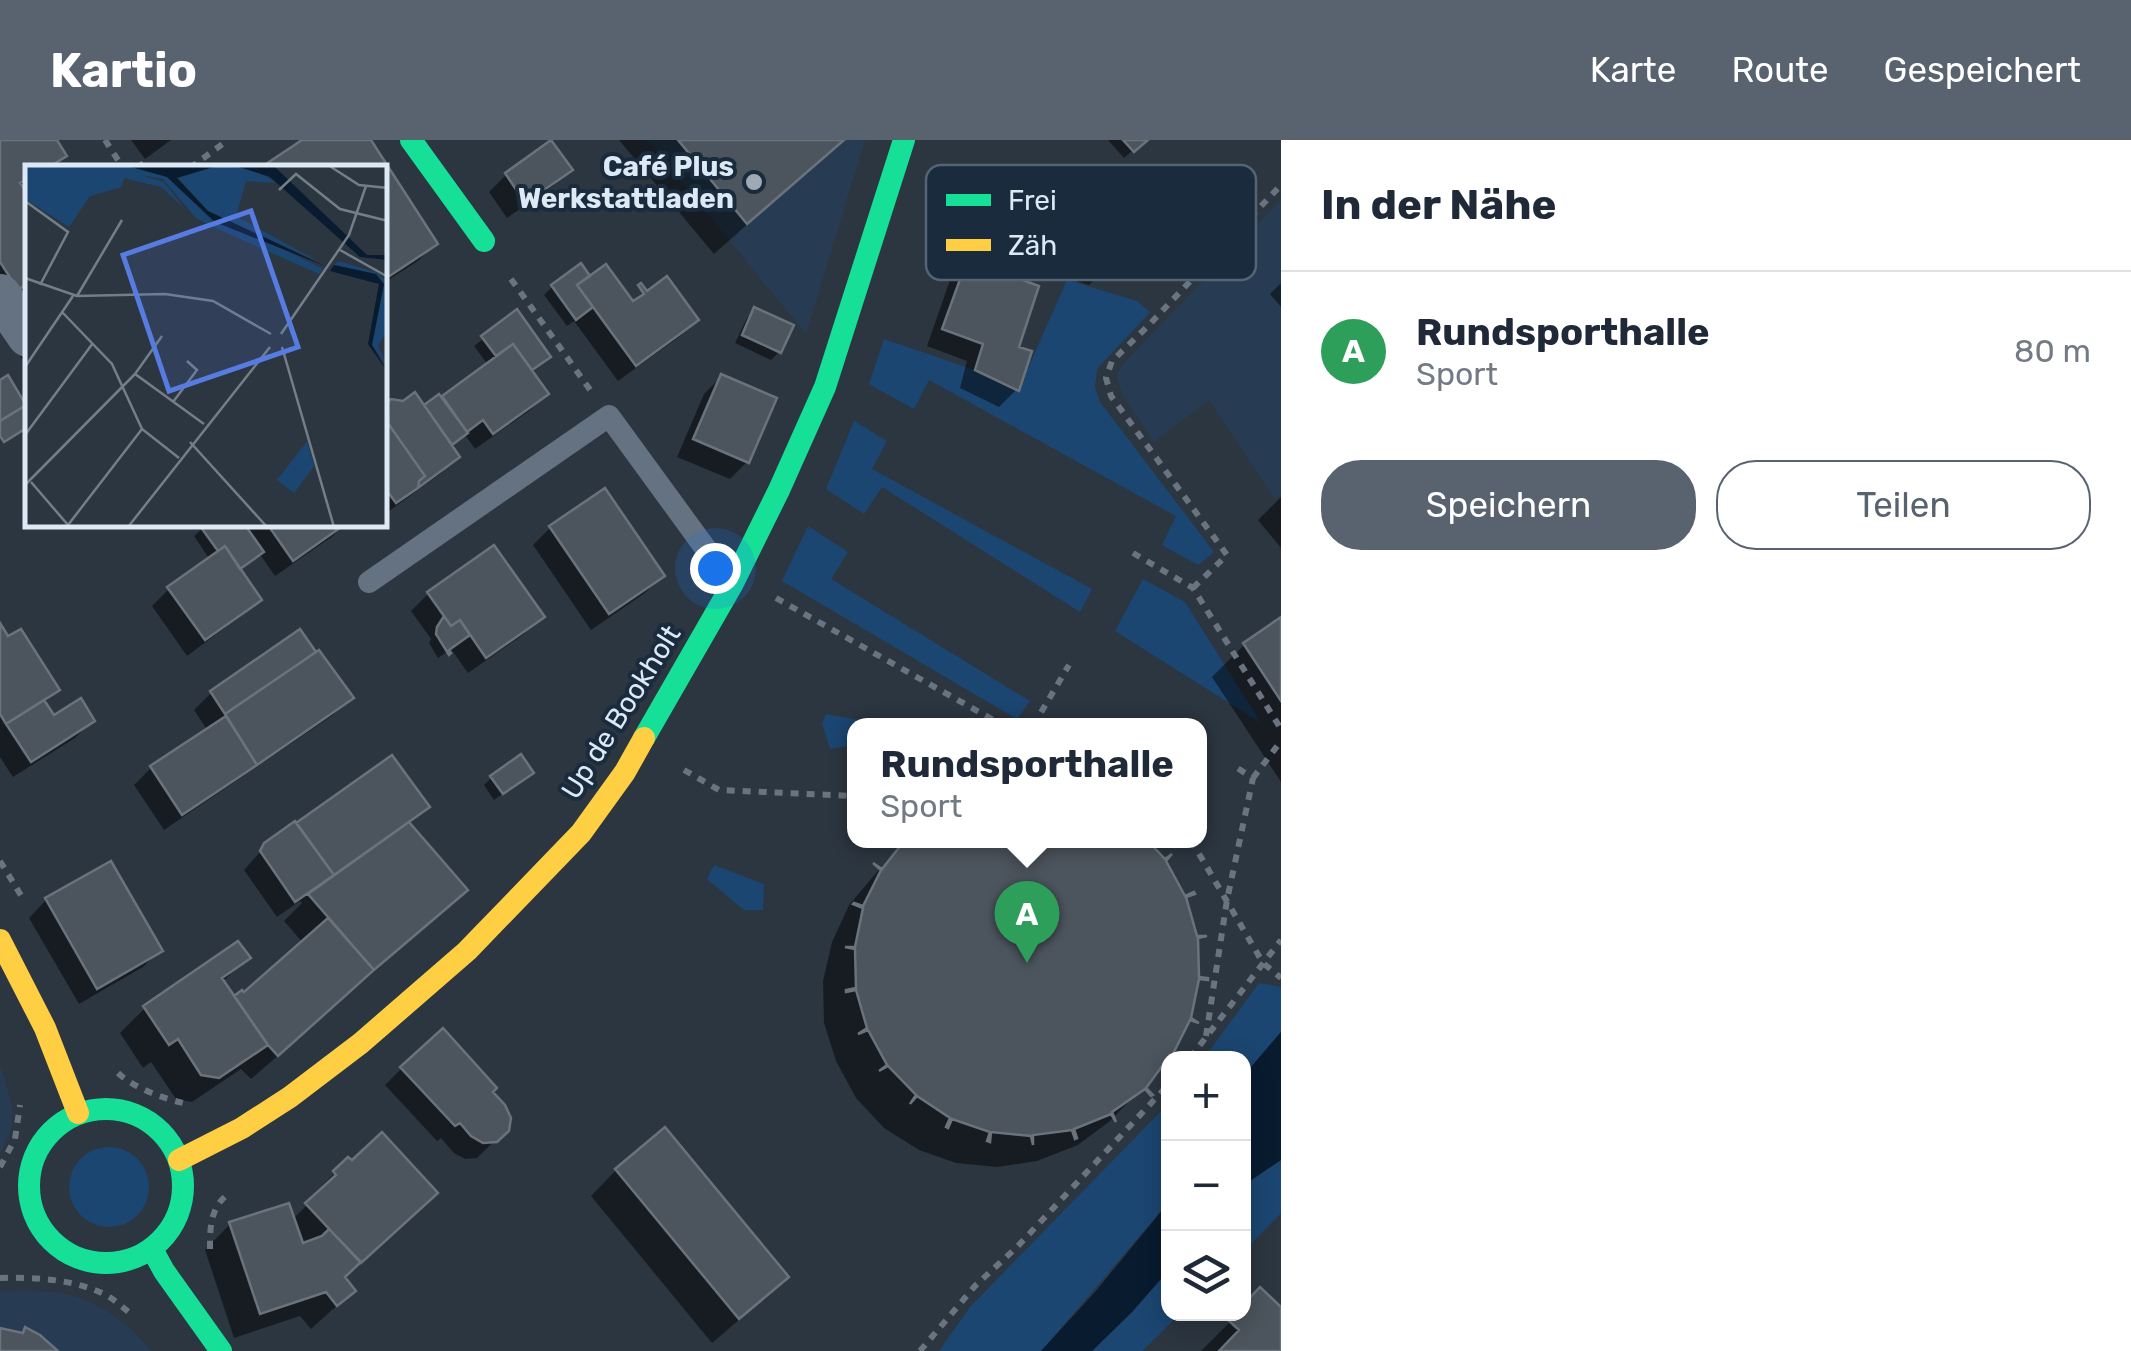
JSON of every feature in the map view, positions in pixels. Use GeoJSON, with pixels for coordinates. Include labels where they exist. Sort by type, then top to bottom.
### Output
{"type":"FeatureCollection","features":[{"type":"Feature","properties":{"kind":"street"},"geometry":{"type":"LineString","coordinates":[[411,140],[484,241]]}},
{"type":"Feature","properties":{"kind":"street","name":"Up de Bookholt"},"geometry":{"type":"LineString","coordinates":[[179,1160],[242,1128],[290,1097],[361,1043],[467,951],[581,833],[625,772],[732,585],[780,490],[825,387],[904,140]]}},
{"type":"Feature","properties":{"kind":"street"},"geometry":{"type":"LineString","coordinates":[[0,295],[25,332]]}},
{"type":"Feature","properties":{"kind":"street"},"geometry":{"type":"LineString","coordinates":[[0,940],[45,1028],[78,1113]]}},
{"type":"Feature","properties":{"kind":"street"},"geometry":{"type":"LineString","coordinates":[[103,1108],[127,1110],[149,1121],[168,1138],[179,1160],[184,1185],[180,1209],[169,1232],[152,1249],[127,1261],[101,1264],[75,1258],[28,1224],[30,1170],[39,1146],[56,1126],[78,1113],[103,1108]]}},
{"type":"Feature","properties":{"kind":"street"},"geometry":{"type":"LineString","coordinates":[[152,1249],[221,1351]]}},
{"type":"Feature","properties":{"kind":"lane"},"geometry":{"type":"LineString","coordinates":[[369,582],[609,416],[732,585]]}},
{"type":"Feature","properties":{"kind":"path"},"geometry":{"type":"LineString","coordinates":[[106,140],[121,165]]}},
{"type":"Feature","properties":{"kind":"path"},"geometry":{"type":"LineString","coordinates":[[194,165],[228,140]]}},
{"type":"Feature","properties":{"kind":"path"},"geometry":{"type":"LineString","coordinates":[[1256,212],[1281,185]]}},
{"type":"Feature","properties":{"kind":"path"},"geometry":{"type":"LineString","coordinates":[[484,241],[609,416]]}},
{"type":"Feature","properties":{"kind":"path"},"geometry":{"type":"LineString","coordinates":[[1191,280],[1112,360],[1106,378],[1112,396],[1227,555],[1193,588]]}},
{"type":"Feature","properties":{"kind":"path"},"geometry":{"type":"LineString","coordinates":[[1133,553],[1193,588],[1281,729]]}},
{"type":"Feature","properties":{"kind":"path"},"geometry":{"type":"LineString","coordinates":[[732,585],[764,591],[990,718]]}},
{"type":"Feature","properties":{"kind":"path"},"geometry":{"type":"LineString","coordinates":[[1038,718],[1069,665]]}},
{"type":"Feature","properties":{"kind":"path"},"geometry":{"type":"LineString","coordinates":[[1206,1036],[1227,900],[1253,778],[1281,740]]}},
{"type":"Feature","properties":{"kind":"path"},"geometry":{"type":"LineString","coordinates":[[1234,766],[1253,778]]}},
{"type":"Feature","properties":{"kind":"path"},"geometry":{"type":"LineString","coordinates":[[684,770],[719,790],[847,796]]}},
{"type":"Feature","properties":{"kind":"path"},"geometry":{"type":"LineString","coordinates":[[1196,848],[1263,963],[1281,978]]}},
{"type":"Feature","properties":{"kind":"path"},"geometry":{"type":"LineString","coordinates":[[1195,1051],[1281,940]]}},
{"type":"Feature","properties":{"kind":"path"},"geometry":{"type":"LineString","coordinates":[[112,1065],[122,1078],[177,1102],[196,1105]]}},
{"type":"Feature","properties":{"kind":"path"},"geometry":{"type":"LineString","coordinates":[[920,1351],[975,1286],[1017,1247],[1161,1093]]}},
{"type":"Feature","properties":{"kind":"path"},"geometry":{"type":"LineString","coordinates":[[0,1167],[15,1139],[19,1098]]}},
{"type":"Feature","properties":{"kind":"path"},"geometry":{"type":"LineString","coordinates":[[210,1251],[210,1219],[221,1199],[232,1190]]}},
{"type":"Feature","properties":{"kind":"path"},"geometry":{"type":"LineString","coordinates":[[0,1278],[38,1277],[71,1284],[106,1294],[131,1314]]}},
{"type":"Feature","properties":{"kind":"shaded area"},"geometry":{"type":"Polygon","coordinates":[[[865,140],[806,334],[649,142],[865,140]]]}},
{"type":"Feature","properties":{"kind":"shaded area"},"geometry":{"type":"Polygon","coordinates":[[[1281,200],[1281,494],[1275,499],[1209,400],[1154,442],[1122,395],[1117,376],[1122,365],[1204,280],[1256,280],[1256,226],[1281,200]]]}},
{"type":"Feature","properties":{"kind":"shaded area"},"geometry":{"type":"Polygon","coordinates":[[[1067,280],[1137,301],[1150,312],[1097,369],[1095,387],[1100,402],[1214,552],[1198,565],[1162,545],[1176,516],[929,380],[914,409],[869,384],[884,339],[975,370],[1018,391],[1067,280]]]}},
{"type":"Feature","properties":{"kind":"shaded area"},"geometry":{"type":"Polygon","coordinates":[[[854,421],[887,441],[872,469],[1092,589],[1080,612],[882,487],[864,514],[826,489],[854,421]]]}},
{"type":"Feature","properties":{"kind":"shaded area"},"geometry":{"type":"Polygon","coordinates":[[[808,526],[848,552],[831,579],[1030,701],[1015,718],[782,581],[808,526]]]}},
{"type":"Feature","properties":{"kind":"shaded area"},"geometry":{"type":"Polygon","coordinates":[[[1143,579],[1185,602],[1261,723],[1115,631],[1143,579]]]}},
{"type":"Feature","properties":{"kind":"shaded area"},"geometry":{"type":"Polygon","coordinates":[[[826,714],[848,718],[847,746],[830,749],[822,723],[826,714]]]}},
{"type":"Feature","properties":{"kind":"shaded area"},"geometry":{"type":"Polygon","coordinates":[[[714,865],[764,884],[763,910],[744,910],[707,879],[714,865]]]}},
{"type":"Feature","properties":{"kind":"shaded area"},"geometry":{"type":"Polygon","coordinates":[[[1259,983],[1281,987],[1281,1032],[1251,1067],[1251,1051],[1209,1051],[1259,983]]]}},
{"type":"Feature","properties":{"kind":"shaded area"},"geometry":{"type":"Polygon","coordinates":[[[1281,1032],[1281,1160],[1251,1180],[1251,1141],[1251,1067],[1281,1032]]]}},
{"type":"Feature","properties":{"kind":"shaded area"},"geometry":{"type":"Polygon","coordinates":[[[0,1063],[13,1109],[12,1127],[0,1154],[0,1063]]]}},
{"type":"Feature","properties":{"kind":"shaded area"},"geometry":{"type":"Polygon","coordinates":[[[1161,1111],[1161,1211],[1044,1348],[939,1351],[970,1307],[1161,1111]]]}},
{"type":"Feature","properties":{"kind":"shaded area"},"geometry":{"type":"Polygon","coordinates":[[[101,1147],[117,1147],[138,1158],[149,1187],[138,1216],[117,1227],[101,1227],[87,1221],[75,1209],[69,1195],[69,1179],[75,1165],[87,1153],[101,1147]]]}},
{"type":"Feature","properties":{"kind":"shaded area"},"geometry":{"type":"Polygon","coordinates":[[[1281,1160],[1281,1213],[1251,1244],[1251,1231],[1251,1180],[1281,1160]]]}},
{"type":"Feature","properties":{"kind":"shaded area"},"geometry":{"type":"Polygon","coordinates":[[[1161,1212],[1161,1279],[1092,1351],[1041,1351],[1161,1212]]]}},
{"type":"Feature","properties":{"kind":"shaded area"},"geometry":{"type":"Polygon","coordinates":[[[1161,1279],[1161,1321],[1173,1321],[1142,1351],[1092,1351],[1161,1279]]]}},
{"type":"Feature","properties":{"kind":"shaded area"},"geometry":{"type":"Polygon","coordinates":[[[29,1290],[81,1298],[106,1310],[152,1351],[0,1351],[0,1291],[29,1290]]]}},
{"type":"Feature","properties":{"kind":"building"},"geometry":{"type":"Polygon","coordinates":[[[0,140],[57,140],[67,156],[52,165],[25,165],[25,180],[20,183],[25,190],[25,285],[18,290],[0,262],[0,140]]]}},
{"type":"Feature","properties":{"kind":"building"},"geometry":{"type":"Polygon","coordinates":[[[302,140],[371,140],[387,165],[264,165],[302,140]]]}},
{"type":"Feature","properties":{"kind":"building"},"geometry":{"type":"Polygon","coordinates":[[[551,140],[573,170],[525,203],[505,173],[551,140]]]}},
{"type":"Feature","properties":{"kind":"building","name":"Café Plus Werkstattladen"},"geometry":{"type":"Polygon","coordinates":[[[678,140],[844,140],[747,224],[678,140]]]}},
{"type":"Feature","properties":{"kind":"building"},"geometry":{"type":"Polygon","coordinates":[[[1123,140],[1148,140],[1134,152],[1123,140]]]}},
{"type":"Feature","properties":{"kind":"building"},"geometry":{"type":"Polygon","coordinates":[[[388,166],[438,244],[388,277],[388,166]]]}},
{"type":"Feature","properties":{"kind":"building"},"geometry":{"type":"Polygon","coordinates":[[[581,263],[590,276],[577,285],[593,307],[576,320],[551,285],[581,263]]]}},
{"type":"Feature","properties":{"kind":"building"},"geometry":{"type":"Polygon","coordinates":[[[606,264],[633,301],[644,294],[638,285],[641,283],[647,291],[667,276],[699,320],[636,366],[577,285],[606,264]]]}},
{"type":"Feature","properties":{"kind":"building"},"geometry":{"type":"Polygon","coordinates":[[[960,280],[1022,280],[1039,286],[1019,347],[1032,351],[1019,391],[975,370],[983,344],[942,329],[960,280]]]}},
{"type":"Feature","properties":{"kind":"building"},"geometry":{"type":"Polygon","coordinates":[[[754,307],[794,325],[781,353],[742,335],[754,307]]]}},
{"type":"Feature","properties":{"kind":"building"},"geometry":{"type":"Polygon","coordinates":[[[517,309],[551,357],[532,370],[513,344],[496,356],[481,336],[517,309]]]}},
{"type":"Feature","properties":{"kind":"building"},"geometry":{"type":"Polygon","coordinates":[[[513,344],[549,394],[493,434],[483,420],[467,432],[442,396],[513,344]]]}},
{"type":"Feature","properties":{"kind":"building"},"geometry":{"type":"Polygon","coordinates":[[[721,374],[777,398],[749,463],[693,439],[721,374]]]}},
{"type":"Feature","properties":{"kind":"building"},"geometry":{"type":"Polygon","coordinates":[[[8,375],[25,406],[0,421],[0,380],[8,375]]]}},
{"type":"Feature","properties":{"kind":"building"},"geometry":{"type":"Polygon","coordinates":[[[415,392],[460,457],[418,488],[425,476],[388,423],[388,402],[403,401],[415,392]]]}},
{"type":"Feature","properties":{"kind":"building"},"geometry":{"type":"Polygon","coordinates":[[[439,394],[468,433],[452,445],[424,405],[439,394]]]}},
{"type":"Feature","properties":{"kind":"building"},"geometry":{"type":"Polygon","coordinates":[[[25,406],[25,429],[4,442],[0,421],[25,406]]]}},
{"type":"Feature","properties":{"kind":"building"},"geometry":{"type":"Polygon","coordinates":[[[388,423],[425,476],[418,488],[396,503],[388,492],[388,423]]]}},
{"type":"Feature","properties":{"kind":"building"},"geometry":{"type":"Polygon","coordinates":[[[605,488],[665,576],[609,614],[549,526],[605,488]]]}},
{"type":"Feature","properties":{"kind":"building"},"geometry":{"type":"Polygon","coordinates":[[[201,528],[247,528],[264,552],[240,569],[225,546],[218,551],[201,528]]]}},
{"type":"Feature","properties":{"kind":"building"},"geometry":{"type":"Polygon","coordinates":[[[270,528],[340,528],[293,561],[270,528]]]}},
{"type":"Feature","properties":{"kind":"building"},"geometry":{"type":"Polygon","coordinates":[[[494,545],[545,617],[486,658],[460,620],[451,626],[427,592],[494,545]]]}},
{"type":"Feature","properties":{"kind":"building"},"geometry":{"type":"Polygon","coordinates":[[[225,546],[262,600],[205,640],[167,587],[225,546]]]}},
{"type":"Feature","properties":{"kind":"building"},"geometry":{"type":"Polygon","coordinates":[[[444,616],[451,626],[460,620],[470,635],[449,650],[449,655],[436,634],[444,616]]]}},
{"type":"Feature","properties":{"kind":"building"},"geometry":{"type":"Polygon","coordinates":[[[1281,617],[1281,701],[1243,643],[1281,617]]]}},
{"type":"Feature","properties":{"kind":"building"},"geometry":{"type":"Polygon","coordinates":[[[0,623],[8,636],[21,629],[60,690],[6,724],[0,714],[0,623]]]}},
{"type":"Feature","properties":{"kind":"building"},"geometry":{"type":"Polygon","coordinates":[[[300,629],[316,652],[225,714],[210,691],[300,629]]]}},
{"type":"Feature","properties":{"kind":"building"},"geometry":{"type":"Polygon","coordinates":[[[319,650],[354,698],[257,765],[225,714],[319,650]]]}},
{"type":"Feature","properties":{"kind":"building"},"geometry":{"type":"Polygon","coordinates":[[[81,698],[95,721],[31,762],[6,724],[44,700],[54,715],[81,698]]]}},
{"type":"Feature","properties":{"kind":"building"},"geometry":{"type":"Polygon","coordinates":[[[226,716],[257,765],[182,815],[150,766],[226,716]]]}},
{"type":"Feature","properties":{"kind":"building"},"geometry":{"type":"Polygon","coordinates":[[[521,754],[534,773],[503,794],[490,776],[521,754]]]}},
{"type":"Feature","properties":{"kind":"building"},"geometry":{"type":"Polygon","coordinates":[[[392,755],[430,807],[334,875],[296,823],[392,755]]]}},
{"type":"Feature","properties":{"kind":"building"},"geometry":{"type":"Polygon","coordinates":[[[295,821],[334,875],[295,902],[260,851],[264,843],[295,821]]]}},
{"type":"Feature","properties":{"kind":"building"},"geometry":{"type":"Polygon","coordinates":[[[409,822],[468,890],[374,970],[308,894],[409,822]]]}},
{"type":"Feature","properties":{"kind":"building"},"geometry":{"type":"Polygon","coordinates":[[[899,848],[1155,848],[1165,859],[1172,854],[1166,861],[1185,896],[1195,894],[1186,897],[1197,936],[1207,936],[1198,938],[1199,977],[1208,980],[1199,979],[1191,1018],[1199,1023],[1190,1020],[1174,1051],[1161,1051],[1161,1068],[1146,1088],[1153,1095],[1145,1089],[1112,1112],[1116,1122],[1111,1114],[1074,1129],[1075,1139],[1072,1130],[1033,1135],[1033,1145],[1031,1136],[991,1132],[990,1142],[990,1132],[952,1119],[948,1128],[950,1118],[917,1096],[910,1104],[916,1095],[888,1066],[879,1071],[887,1065],[868,1030],[858,1034],[867,1028],[856,990],[846,992],[856,988],[855,949],[845,947],[855,947],[863,908],[853,904],[863,906],[881,870],[873,863],[882,869],[899,848]]]}},
{"type":"Feature","properties":{"kind":"building"},"geometry":{"type":"Polygon","coordinates":[[[111,861],[163,951],[97,989],[45,898],[111,861]]]}},
{"type":"Feature","properties":{"kind":"building"},"geometry":{"type":"Polygon","coordinates":[[[328,918],[374,970],[278,1056],[234,996],[244,992],[328,918]]]}},
{"type":"Feature","properties":{"kind":"building"},"geometry":{"type":"Polygon","coordinates":[[[238,941],[251,958],[222,978],[268,1045],[219,1078],[201,1075],[178,1039],[169,1045],[143,1006],[238,941]]]}},
{"type":"Feature","properties":{"kind":"building"},"geometry":{"type":"Polygon","coordinates":[[[443,1028],[497,1088],[493,1092],[511,1118],[509,1131],[497,1142],[483,1143],[460,1123],[455,1126],[400,1067],[443,1028]]]}},
{"type":"Feature","properties":{"kind":"building"},"geometry":{"type":"Polygon","coordinates":[[[665,1127],[789,1277],[739,1319],[615,1169],[665,1127]]]}},
{"type":"Feature","properties":{"kind":"building"},"geometry":{"type":"Polygon","coordinates":[[[382,1132],[438,1193],[361,1263],[305,1203],[336,1175],[333,1171],[348,1157],[352,1160],[382,1132]]]}},
{"type":"Feature","properties":{"kind":"building"},"geometry":{"type":"Polygon","coordinates":[[[289,1203],[303,1243],[329,1229],[361,1262],[345,1277],[356,1291],[337,1306],[326,1292],[260,1314],[229,1222],[289,1203]]]}},
{"type":"Feature","properties":{"kind":"building"},"geometry":{"type":"Polygon","coordinates":[[[1260,1287],[1281,1307],[1281,1351],[1219,1351],[1239,1330],[1229,1321],[1251,1321],[1251,1297],[1260,1287]]]}},
{"type":"Feature","properties":{"kind":"building"},"geometry":{"type":"Polygon","coordinates":[[[25,1327],[58,1351],[0,1351],[0,1328],[23,1333],[25,1327]]]}},
{"type":"Feature","properties":{"kind":"traffic: fast"},"geometry":{"type":"LineString","coordinates":[[411,140],[484,241]]}},
{"type":"Feature","properties":{"kind":"traffic: fast"},"geometry":{"type":"LineString","coordinates":[[644,738],[732,585],[825,387],[904,140]]}},
{"type":"Feature","properties":{"kind":"traffic: fast"},"geometry":{"type":"LineString","coordinates":[[106,1109],[136,1115],[161,1131],[177,1156],[183,1186],[177,1216],[161,1241],[136,1257],[106,1263],[76,1257],[51,1241],[35,1216],[29,1186],[35,1156],[51,1131],[76,1115],[106,1109]]}},
{"type":"Feature","properties":{"kind":"traffic: fast"},"geometry":{"type":"LineString","coordinates":[[152,1249],[221,1351]]}},
{"type":"Feature","properties":{"kind":"traffic: slow"},"geometry":{"type":"LineString","coordinates":[[179,1160],[242,1128],[290,1097],[361,1043],[467,951],[581,833],[644,738]]}},
{"type":"Feature","properties":{"kind":"traffic: slow"},"geometry":{"type":"LineString","coordinates":[[0,940],[45,1028],[78,1113]]}},
{"type":"Feature","properties":{"kind":"place","name":"Café Plus Werkstattladen"},"geometry":{"type":"Point","coordinates":[754,182]}},
{"type":"Feature","properties":{"kind":"place","name":"Rundsporthalle"},"geometry":{"type":"Point","coordinates":[1027,963]}}]}
